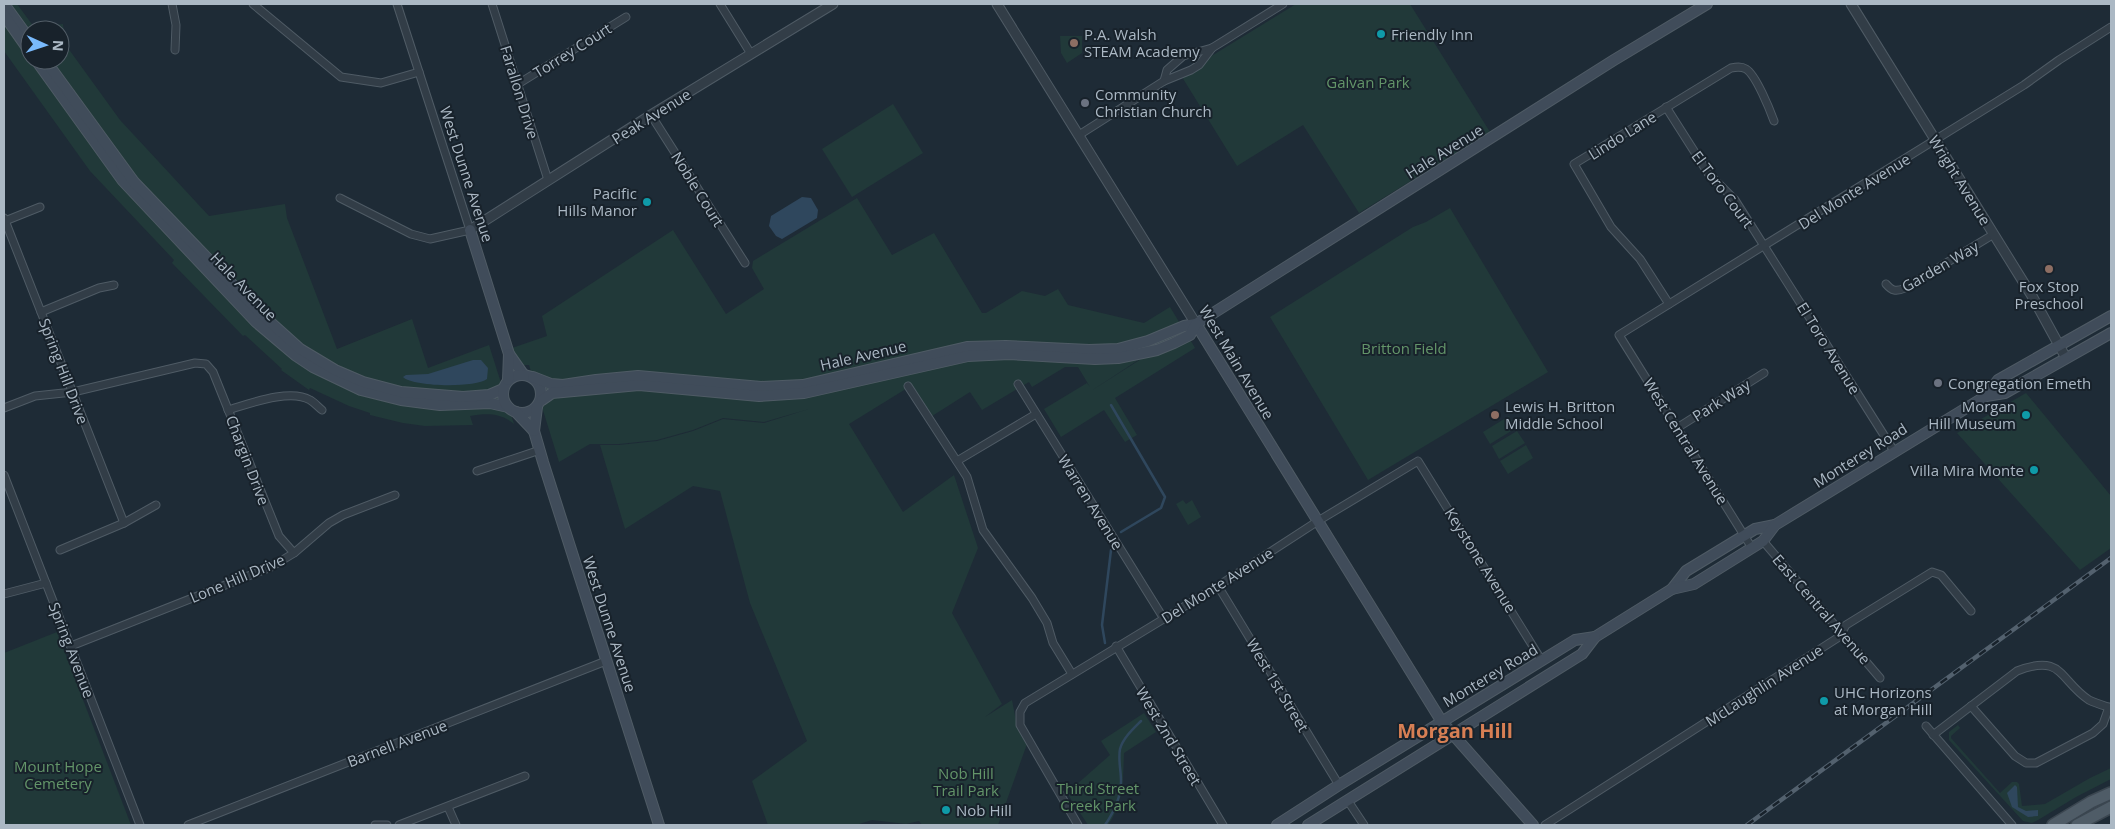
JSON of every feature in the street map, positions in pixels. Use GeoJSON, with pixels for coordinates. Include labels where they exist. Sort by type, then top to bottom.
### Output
{"type":"FeatureCollection","features":[{"type":"Feature","properties":{"kind":"main road"},"geometry":{"type":"LineString","coordinates":[[4,4],[20,26]]}},
{"type":"Feature","properties":{"kind":"main road","name":"Hale Avenue"},"geometry":{"type":"LineString","coordinates":[[528,375],[551,384],[563,385],[638,376],[761,387],[804,385],[967,347],[1006,346],[1089,350],[1118,349],[1148,342],[1184,326],[1196,324],[1614,60],[1707,4]]}},
{"type":"Feature","properties":{"kind":"main road"},"geometry":{"type":"LineString","coordinates":[[4,15],[20,38]]}},
{"type":"Feature","properties":{"kind":"main road","name":"Hale Avenue"},"geometry":{"type":"LineString","coordinates":[[43,70],[123,181],[256,322],[295,355],[320,370],[361,390],[401,400],[440,406],[490,403],[512,410]]}},
{"type":"Feature","properties":{"kind":"main road","name":"Hale Avenue"},"geometry":{"type":"LineString","coordinates":[[52,70],[134,182],[260,313],[300,349],[335,370],[363,382],[401,392],[441,397],[489,395],[505,384]]}},
{"type":"Feature","properties":{"kind":"main road","name":"West Dunne Avenue"},"geometry":{"type":"LineString","coordinates":[[470,230],[509,354],[528,375]]}},
{"type":"Feature","properties":{"kind":"main road","name":"Monterey Road"},"geometry":{"type":"LineString","coordinates":[[1986,396],[1998,380],[2111,316]]}},
{"type":"Feature","properties":{"kind":"main road","name":"Hale Avenue"},"geometry":{"type":"LineString","coordinates":[[540,403],[552,393],[639,385],[759,396],[804,393],[846,385],[934,362],[988,354],[1118,358],[1157,350],[1174,343],[1190,335],[1196,324]]}},
{"type":"Feature","properties":{"kind":"main road","name":"West Main Avenue"},"geometry":{"type":"LineString","coordinates":[[1196,324],[1442,722],[1533,825]]}},
{"type":"Feature","properties":{"kind":"main road","name":"Monterey Road"},"geometry":{"type":"LineString","coordinates":[[1672,589],[1686,571],[1755,529],[1775,525],[1986,396],[2004,393],[2111,333]]}},
{"type":"Feature","properties":{"kind":"main road","name":"West Dunne Avenue"},"geometry":{"type":"LineString","coordinates":[[505,384],[509,354]]}},
{"type":"Feature","properties":{"kind":"main road"},"geometry":{"type":"LineString","coordinates":[[528,375],[542,388],[540,403],[530,412],[512,410],[503,398],[505,384],[528,375]]}},
{"type":"Feature","properties":{"kind":"main road","name":"West Dunne Avenue"},"geometry":{"type":"LineString","coordinates":[[534,431],[540,403]]}},
{"type":"Feature","properties":{"kind":"main road","name":"West Dunne Avenue"},"geometry":{"type":"LineString","coordinates":[[512,410],[534,431],[542,462],[659,825]]}},
{"type":"Feature","properties":{"kind":"main road","name":"Monterey Road"},"geometry":{"type":"LineString","coordinates":[[1308,825],[1582,654],[1595,637],[1672,589],[1694,584],[1763,541],[1775,525]]}},
{"type":"Feature","properties":{"kind":"main road","name":"Monterey Road"},"geometry":{"type":"LineString","coordinates":[[1277,825],[1575,640],[1595,637]]}},
{"type":"Feature","properties":{"kind":"main road"},"geometry":{"type":"LineString","coordinates":[[2053,825],[2091,802],[2111,793]]}},
{"type":"Feature","properties":{"kind":"main road"},"geometry":{"type":"LineString","coordinates":[[2077,825],[2111,807]]}},
{"type":"Feature","properties":{"kind":"street"},"geometry":{"type":"LineString","coordinates":[[172,4],[176,25],[175,50]]}},
{"type":"Feature","properties":{"kind":"street"},"geometry":{"type":"LineString","coordinates":[[253,4],[341,77],[381,83],[419,72]]}},
{"type":"Feature","properties":{"kind":"street","name":"West Dunne Avenue"},"geometry":{"type":"LineString","coordinates":[[397,4],[470,230]]}},
{"type":"Feature","properties":{"kind":"street","name":"Farallon Drive"},"geometry":{"type":"LineString","coordinates":[[492,4],[548,180]]}},
{"type":"Feature","properties":{"kind":"street"},"geometry":{"type":"LineString","coordinates":[[720,4],[751,54]]}},
{"type":"Feature","properties":{"kind":"street","name":"Peak Avenue"},"geometry":{"type":"LineString","coordinates":[[470,230],[833,4]]}},
{"type":"Feature","properties":{"kind":"street","name":"West Main Avenue"},"geometry":{"type":"LineString","coordinates":[[997,4],[1196,324]]}},
{"type":"Feature","properties":{"kind":"street"},"geometry":{"type":"LineString","coordinates":[[1164,81],[1167,70],[1183,56],[1212,48],[1283,4]]}},
{"type":"Feature","properties":{"kind":"street","name":"Wright Avenue"},"geometry":{"type":"LineString","coordinates":[[1850,4],[1994,234],[2066,358]]}},
{"type":"Feature","properties":{"kind":"street","name":"Torrey Court"},"geometry":{"type":"LineString","coordinates":[[518,84],[626,17]]}},
{"type":"Feature","properties":{"kind":"street","name":"Del Monte Avenue"},"geometry":{"type":"LineString","coordinates":[[1619,335],[2024,86],[2059,60],[2111,26]]}},
{"type":"Feature","properties":{"kind":"street"},"geometry":{"type":"LineString","coordinates":[[1079,135],[1164,81],[1191,70],[1199,64],[1212,48]]}},
{"type":"Feature","properties":{"kind":"street","name":"Lindo Lane"},"geometry":{"type":"LineString","coordinates":[[1669,304],[1640,259],[1611,227],[1574,164],[1730,68],[1739,67],[1748,70],[1768,104],[1774,122]]}},
{"type":"Feature","properties":{"kind":"street","name":"El Toro Court"},"geometry":{"type":"LineString","coordinates":[[1666,107],[1708,173],[1736,200],[1764,246]]}},
{"type":"Feature","properties":{"kind":"street","name":"Noble Court"},"geometry":{"type":"LineString","coordinates":[[652,115],[744,263]]}},
{"type":"Feature","properties":{"kind":"street"},"geometry":{"type":"LineString","coordinates":[[340,198],[411,234],[430,239],[470,230]]}},
{"type":"Feature","properties":{"kind":"street"},"geometry":{"type":"LineString","coordinates":[[4,220],[40,206]]}},
{"type":"Feature","properties":{"kind":"street","name":"Spring Hill Drive"},"geometry":{"type":"LineString","coordinates":[[4,220],[124,523]]}},
{"type":"Feature","properties":{"kind":"street","name":"Garden Way"},"geometry":{"type":"LineString","coordinates":[[1886,284],[1891,290],[1898,291],[1905,288],[1994,234]]}},
{"type":"Feature","properties":{"kind":"street","name":"El Toro Avenue"},"geometry":{"type":"LineString","coordinates":[[1764,246],[1894,451]]}},
{"type":"Feature","properties":{"kind":"street"},"geometry":{"type":"LineString","coordinates":[[41,312],[99,288],[114,285]]}},
{"type":"Feature","properties":{"kind":"street","name":"West Central Avenue"},"geometry":{"type":"LineString","coordinates":[[1619,335],[1752,548]]}},
{"type":"Feature","properties":{"kind":"street","name":"Chargin Drive"},"geometry":{"type":"LineString","coordinates":[[73,392],[195,363],[206,364],[213,372],[279,536],[294,553]]}},
{"type":"Feature","properties":{"kind":"street","name":"Park Way"},"geometry":{"type":"LineString","coordinates":[[1677,428],[1764,373]]}},
{"type":"Feature","properties":{"kind":"street","name":"Warren Avenue"},"geometry":{"type":"LineString","coordinates":[[1018,384],[1164,619]]}},
{"type":"Feature","properties":{"kind":"street"},"geometry":{"type":"LineString","coordinates":[[908,386],[967,477],[983,530],[1032,598],[1047,623],[1053,643],[1072,674]]}},
{"type":"Feature","properties":{"kind":"street"},"geometry":{"type":"LineString","coordinates":[[4,408],[35,396],[73,392]]}},
{"type":"Feature","properties":{"kind":"street"},"geometry":{"type":"LineString","coordinates":[[228,410],[264,399],[295,396],[309,399],[322,410]]}},
{"type":"Feature","properties":{"kind":"street"},"geometry":{"type":"LineString","coordinates":[[957,461],[1036,414]]}},
{"type":"Feature","properties":{"kind":"street"},"geometry":{"type":"LineString","coordinates":[[477,471],[540,450]]}},
{"type":"Feature","properties":{"kind":"street","name":"Del Monte Avenue"},"geometry":{"type":"LineString","coordinates":[[1078,825],[1020,725],[1020,712],[1025,703],[1116,646],[1218,586],[1318,521],[1418,460]]}},
{"type":"Feature","properties":{"kind":"street","name":"Keystone Avenue"},"geometry":{"type":"LineString","coordinates":[[1418,460],[1542,661]]}},
{"type":"Feature","properties":{"kind":"street","name":"Spring Avenue"},"geometry":{"type":"LineString","coordinates":[[4,475],[140,825]]}},
{"type":"Feature","properties":{"kind":"street","name":"Lone Hill Drive"},"geometry":{"type":"LineString","coordinates":[[71,646],[271,567],[294,553],[329,523],[343,515],[395,495]]}},
{"type":"Feature","properties":{"kind":"street"},"geometry":{"type":"LineString","coordinates":[[60,550],[124,523],[156,505]]}},
{"type":"Feature","properties":{"kind":"street","name":"East Central Avenue"},"geometry":{"type":"LineString","coordinates":[[1763,541],[1880,678]]}},
{"type":"Feature","properties":{"kind":"street","name":"McLaughlin Avenue"},"geometry":{"type":"LineString","coordinates":[[1545,825],[1839,637],[1846,625],[1932,572],[1941,575],[1972,611]]}},
{"type":"Feature","properties":{"kind":"street"},"geometry":{"type":"LineString","coordinates":[[4,594],[46,583]]}},
{"type":"Feature","properties":{"kind":"street","name":"West 1st Street"},"geometry":{"type":"LineString","coordinates":[[1218,586],[1339,785]]}},
{"type":"Feature","properties":{"kind":"street","name":"West 2nd Street"},"geometry":{"type":"LineString","coordinates":[[1116,646],[1223,825]]}},
{"type":"Feature","properties":{"kind":"street","name":"Barnell Avenue"},"geometry":{"type":"LineString","coordinates":[[188,825],[606,661]]}},
{"type":"Feature","properties":{"kind":"street"},"geometry":{"type":"LineString","coordinates":[[1933,735],[1971,706],[2017,671],[2031,665],[2047,665],[2060,671],[2089,700],[2110,707],[2103,724],[2093,733],[2036,763],[2026,763],[2015,756],[1971,706]]}},
{"type":"Feature","properties":{"kind":"street"},"geometry":{"type":"LineString","coordinates":[[1926,726],[2012,825]]}},
{"type":"Feature","properties":{"kind":"street"},"geometry":{"type":"LineString","coordinates":[[399,825],[525,776]]}},
{"type":"Feature","properties":{"kind":"street"},"geometry":{"type":"LineString","coordinates":[[1348,801],[1364,825]]}},
{"type":"Feature","properties":{"kind":"street"},"geometry":{"type":"LineString","coordinates":[[448,807],[456,825]]}},
{"type":"Feature","properties":{"kind":"street"},"geometry":{"type":"LineString","coordinates":[[375,825],[387,825]]}},
{"type":"Feature","properties":{"kind":"green space"},"geometry":{"type":"Polygon","coordinates":[[[4,4],[17,4],[29,20],[20,20],[20,70],[70,70],[70,51],[120,120],[209,216],[285,204],[287,218],[337,349],[412,319],[428,368],[489,345],[514,424],[499,416],[488,414],[470,416],[473,425],[425,426],[403,423],[370,415],[370,413],[349,406],[310,388],[309,390],[281,370],[245,335],[243,336],[172,263],[174,260],[90,171],[4,51],[4,4]]]}},
{"type":"Feature","properties":{"kind":"green space","name":"Galvan Park"},"geometry":{"type":"Polygon","coordinates":[[[1296,4],[1410,4],[1490,132],[1359,213],[1303,125],[1237,166],[1182,77],[1213,55],[1296,4]]]}},
{"type":"Feature","properties":{"kind":"green space"},"geometry":{"type":"Polygon","coordinates":[[[1060,36],[1082,36],[1082,53],[1067,63],[1061,53],[1060,36]]]}},
{"type":"Feature","properties":{"kind":"green space"},"geometry":{"type":"Polygon","coordinates":[[[893,104],[923,153],[852,197],[822,149],[893,104]]]}},
{"type":"Feature","properties":{"kind":"green space","name":"Nob Hill Trail Park"},"geometry":{"type":"Polygon","coordinates":[[[857,198],[892,255],[934,233],[982,313],[986,313],[1022,291],[1045,296],[1058,289],[1068,305],[1144,323],[1170,307],[1184,330],[1091,391],[1185,331],[1195,348],[1115,398],[1137,435],[1125,442],[1104,410],[1061,437],[1044,409],[1087,383],[1090,387],[1078,367],[1065,367],[1032,387],[1029,382],[982,410],[970,392],[929,418],[909,387],[849,424],[903,512],[954,475],[978,548],[952,613],[1002,704],[985,717],[1012,700],[1016,721],[1027,744],[998,825],[922,825],[919,821],[906,824],[872,820],[856,825],[768,825],[752,781],[807,741],[750,603],[720,491],[693,486],[625,529],[600,445],[619,445],[657,441],[693,431],[723,419],[764,423],[809,409],[764,422],[723,418],[693,430],[657,440],[619,444],[590,444],[559,462],[529,365],[517,365],[512,348],[547,336],[542,316],[673,230],[726,314],[764,289],[752,268],[753,261],[857,198]]]}},
{"type":"Feature","properties":{"kind":"green space","name":"Britton Field"},"geometry":{"type":"Polygon","coordinates":[[[1450,208],[1548,372],[1368,480],[1270,317],[1413,227],[1450,208]]]}},
{"type":"Feature","properties":{"kind":"green space"},"geometry":{"type":"Polygon","coordinates":[[[2026,393],[2111,496],[2111,548],[2080,570],[1957,433],[2026,393]]]}},
{"type":"Feature","properties":{"kind":"green space"},"geometry":{"type":"Polygon","coordinates":[[[1509,416],[1516,428],[1490,444],[1483,432],[1509,416]]]}},
{"type":"Feature","properties":{"kind":"green space"},"geometry":{"type":"Polygon","coordinates":[[[1517,431],[1525,443],[1499,459],[1492,446],[1517,431]]]}},
{"type":"Feature","properties":{"kind":"green space"},"geometry":{"type":"Polygon","coordinates":[[[1526,445],[1533,458],[1508,474],[1500,461],[1526,445]]]}},
{"type":"Feature","properties":{"kind":"green space"},"geometry":{"type":"Polygon","coordinates":[[[1183,500],[1186,504],[1192,500],[1201,517],[1188,525],[1176,504],[1183,500]]]}},
{"type":"Feature","properties":{"kind":"green space","name":"Mount Hope Cemetery"},"geometry":{"type":"Polygon","coordinates":[[[57,632],[131,825],[4,825],[4,653],[57,632]]]}},
{"type":"Feature","properties":{"kind":"green space","name":"Third Street Creek Park"},"geometry":{"type":"Polygon","coordinates":[[[1144,713],[1156,732],[1124,753],[1123,782],[1120,799],[1108,825],[1088,825],[1067,793],[1110,755],[1101,741],[1144,713]]]}},
{"type":"Feature","properties":{"kind":"green space"},"geometry":{"type":"Polygon","coordinates":[[[1958,725],[1960,728],[1951,738],[2000,793],[2012,782],[2017,782],[2019,784],[2022,806],[2045,804],[2111,768],[2111,779],[2032,823],[2023,821],[1949,740],[1949,732],[1958,725]]]}},
{"type":"Feature","properties":{"kind":"water"},"geometry":{"type":"Polygon","coordinates":[[[802,197],[811,198],[818,210],[817,218],[782,239],[776,236],[769,226],[771,216],[802,197]]]}},
{"type":"Feature","properties":{"kind":"water"},"geometry":{"type":"Polygon","coordinates":[[[473,360],[481,360],[488,368],[487,379],[470,384],[444,385],[419,383],[403,377],[406,375],[428,374],[473,360]]]}},
{"type":"Feature","properties":{"kind":"water"},"geometry":{"type":"Polygon","coordinates":[[[2015,785],[2017,787],[2018,807],[2026,811],[2038,810],[2038,816],[2028,817],[2012,807],[2007,793],[2015,785]]]}},
{"type":"Feature","properties":{"kind":"waterway"},"geometry":{"type":"LineString","coordinates":[[1111,405],[1165,497],[1161,508],[1121,532]]}},
{"type":"Feature","properties":{"kind":"waterway"},"geometry":{"type":"LineString","coordinates":[[1105,643],[1102,625],[1111,550]]}},
{"type":"Feature","properties":{"kind":"waterway"},"geometry":{"type":"LineString","coordinates":[[1105,825],[1114,810],[1120,793],[1119,757],[1121,745],[1141,721]]}},
{"type":"Feature","properties":{"kind":"railway"},"geometry":{"type":"LineString","coordinates":[[1747,825],[2111,558]]}},
{"type":"Feature","properties":{"kind":"place","name":"Friendly Inn"},"geometry":{"type":"Point","coordinates":[1381,34]}},
{"type":"Feature","properties":{"kind":"place","name":"P.A. Walsh STEAM Academy"},"geometry":{"type":"Point","coordinates":[1074,43]}},
{"type":"Feature","properties":{"kind":"place","name":"Community Christian Church"},"geometry":{"type":"Point","coordinates":[1085,103]}},
{"type":"Feature","properties":{"kind":"place","name":"Pacific Hills Manor"},"geometry":{"type":"Point","coordinates":[647,202]}},
{"type":"Feature","properties":{"kind":"place","name":"Fox Stop Preschool"},"geometry":{"type":"Point","coordinates":[2049,269]}},
{"type":"Feature","properties":{"kind":"place","name":"Congregation Emeth"},"geometry":{"type":"Point","coordinates":[1938,383]}},
{"type":"Feature","properties":{"kind":"place","name":"Lewis H. Britton Middle School"},"geometry":{"type":"Point","coordinates":[1495,415]}},
{"type":"Feature","properties":{"kind":"place","name":"Morgan Hill Museum"},"geometry":{"type":"Point","coordinates":[2026,415]}},
{"type":"Feature","properties":{"kind":"place","name":"Villa Mira Monte"},"geometry":{"type":"Point","coordinates":[2034,470]}},
{"type":"Feature","properties":{"kind":"place","name":"UHC Horizons at Morgan Hill"},"geometry":{"type":"Point","coordinates":[1824,701]}},
{"type":"Feature","properties":{"kind":"place","name":"Nob Hill"},"geometry":{"type":"Point","coordinates":[946,810]}},
{"type":"Feature","properties":{"kind":"district","name":"Morgan Hill"},"geometry":{"type":"Point","coordinates":[1455,730]}}]}
